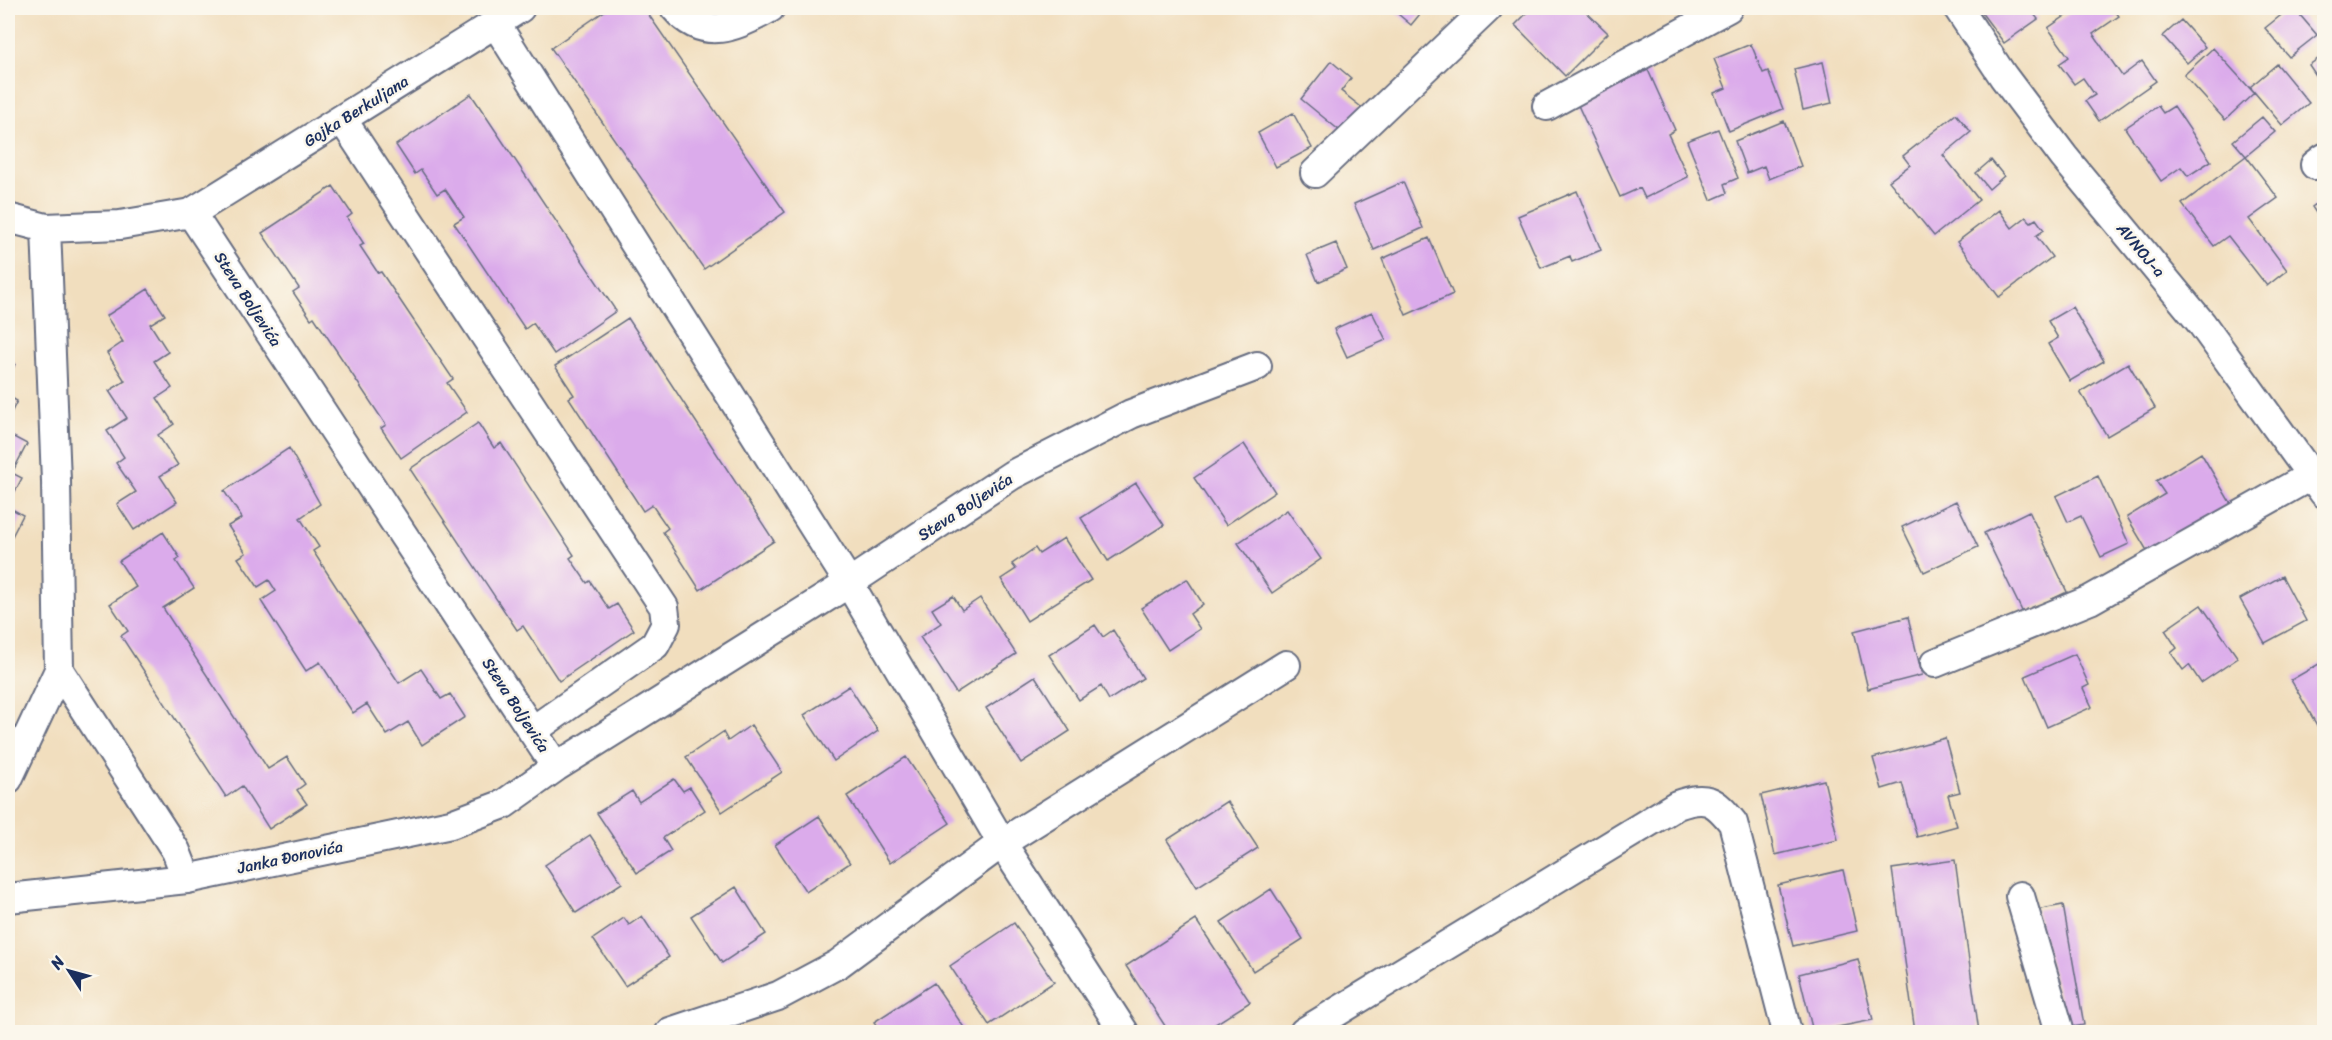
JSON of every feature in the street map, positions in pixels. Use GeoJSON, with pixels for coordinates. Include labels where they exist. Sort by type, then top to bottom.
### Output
{"type":"FeatureCollection","features":[{"type":"Feature","properties":{"kind":"street","name":"Gojka Berkuljana"},"geometry":{"type":"LineString","coordinates":[[191,213],[520,8]]}},
{"type":"Feature","properties":{"kind":"street"},"geometry":{"type":"LineString","coordinates":[[675,8],[684,18],[709,29],[730,27],[770,8]]}},
{"type":"Feature","properties":{"kind":"street"},"geometry":{"type":"LineString","coordinates":[[1315,173],[1488,8]]}},
{"type":"Feature","properties":{"kind":"street"},"geometry":{"type":"LineString","coordinates":[[1547,106],[1728,8]]}},
{"type":"Feature","properties":{"kind":"street","name":"AVNOJ-a"},"geometry":{"type":"LineString","coordinates":[[1958,8],[2050,139],[2202,324],[2318,484]]}},
{"type":"Feature","properties":{"kind":"street"},"geometry":{"type":"LineString","coordinates":[[496,24],[849,583],[1002,843],[1124,1032]]}},
{"type":"Feature","properties":{"kind":"street"},"geometry":{"type":"LineString","coordinates":[[342,119],[664,607],[666,624],[655,645],[532,731]]}},
{"type":"Feature","properties":{"kind":"street"},"geometry":{"type":"LineString","coordinates":[[8,218],[46,228],[120,225],[191,213]]}},
{"type":"Feature","properties":{"kind":"street","name":"Steva Boljevića"},"geometry":{"type":"LineString","coordinates":[[191,213],[556,767],[849,583],[1012,475],[1131,414],[1257,366]]}},
{"type":"Feature","properties":{"kind":"street"},"geometry":{"type":"LineString","coordinates":[[8,779],[59,670],[56,481],[46,228]]}},
{"type":"Feature","properties":{"kind":"street"},"geometry":{"type":"LineString","coordinates":[[1935,663],[2091,600],[2318,484]]}},
{"type":"Feature","properties":{"kind":"street"},"geometry":{"type":"LineString","coordinates":[[670,1032],[778,996],[838,964],[1002,843],[1286,665]]}},
{"type":"Feature","properties":{"kind":"street"},"geometry":{"type":"LineString","coordinates":[[59,670],[176,851],[187,879]]}},
{"type":"Feature","properties":{"kind":"street","name":"Janka Đonovića"},"geometry":{"type":"LineString","coordinates":[[8,898],[187,879],[451,824],[504,804],[556,767]]}},
{"type":"Feature","properties":{"kind":"street"},"geometry":{"type":"LineString","coordinates":[[1304,1032],[1677,805],[1696,799],[1720,806],[1733,823],[1787,1032]]}},
{"type":"Feature","properties":{"kind":"street"},"geometry":{"type":"LineString","coordinates":[[2020,896],[2060,1032]]}},
{"type":"Feature","properties":{"kind":"building"},"geometry":{"type":"Polygon","coordinates":[[[609,8],[644,8],[785,212],[704,269],[551,48],[609,8]]]}},
{"type":"Feature","properties":{"kind":"building"},"geometry":{"type":"Polygon","coordinates":[[[1391,8],[1425,8],[1411,25],[1391,8]]]}},
{"type":"Feature","properties":{"kind":"building"},"geometry":{"type":"Polygon","coordinates":[[[1532,8],[1582,8],[1608,33],[1565,76],[1515,25],[1532,8]]]}},
{"type":"Feature","properties":{"kind":"building"},"geometry":{"type":"Polygon","coordinates":[[[1978,8],[2029,8],[2038,19],[2004,43],[1978,8]]]}},
{"type":"Feature","properties":{"kind":"building"},"geometry":{"type":"Polygon","coordinates":[[[2077,8],[2113,8],[2119,16],[2093,34],[2122,76],[2142,61],[2156,81],[2099,121],[2085,101],[2095,95],[2083,78],[2074,84],[2059,64],[2069,57],[2048,28],[2077,8]]]}},
{"type":"Feature","properties":{"kind":"building"},"geometry":{"type":"Polygon","coordinates":[[[2290,8],[2294,8],[2317,35],[2289,57],[2265,28],[2290,8]]]}},
{"type":"Feature","properties":{"kind":"building"},"geometry":{"type":"Polygon","coordinates":[[[2181,20],[2205,47],[2187,63],[2163,36],[2181,20]]]}},
{"type":"Feature","properties":{"kind":"building"},"geometry":{"type":"Polygon","coordinates":[[[1751,44],[1763,73],[1768,71],[1783,109],[1729,131],[1714,93],[1726,88],[1714,59],[1751,44]]]}},
{"type":"Feature","properties":{"kind":"building"},"geometry":{"type":"Polygon","coordinates":[[[2213,48],[2254,93],[2225,120],[2184,75],[2213,48]]]}},
{"type":"Feature","properties":{"kind":"building"},"geometry":{"type":"Polygon","coordinates":[[[2324,55],[2324,87],[2309,65],[2324,55]]]}},
{"type":"Feature","properties":{"kind":"building"},"geometry":{"type":"Polygon","coordinates":[[[1331,61],[1351,78],[1341,91],[1365,110],[1345,135],[1301,99],[1331,61]]]}},
{"type":"Feature","properties":{"kind":"building"},"geometry":{"type":"Polygon","coordinates":[[[1823,62],[1832,103],[1803,110],[1794,69],[1823,62]]]}},
{"type":"Feature","properties":{"kind":"building"},"geometry":{"type":"Polygon","coordinates":[[[2277,64],[2309,103],[2282,125],[2250,87],[2277,64]]]}},
{"type":"Feature","properties":{"kind":"building"},"geometry":{"type":"Polygon","coordinates":[[[1648,70],[1675,130],[1668,134],[1688,177],[1645,198],[1640,188],[1620,197],[1577,103],[1648,70]]]}},
{"type":"Feature","properties":{"kind":"building"},"geometry":{"type":"Polygon","coordinates":[[[471,94],[616,311],[554,354],[533,323],[525,329],[454,223],[464,217],[445,189],[437,194],[421,170],[415,174],[396,145],[471,94]]]}},
{"type":"Feature","properties":{"kind":"building"},"geometry":{"type":"Polygon","coordinates":[[[2158,106],[2163,113],[2174,106],[2211,161],[2188,176],[2181,167],[2161,181],[2125,128],[2158,106]]]}},
{"type":"Feature","properties":{"kind":"building"},"geometry":{"type":"Polygon","coordinates":[[[1293,113],[1312,148],[1276,167],[1258,133],[1293,113]]]}},
{"type":"Feature","properties":{"kind":"building"},"geometry":{"type":"Polygon","coordinates":[[[1956,114],[1971,132],[1943,155],[1979,200],[1934,236],[1889,181],[1910,165],[1903,156],[1956,114]]]}},
{"type":"Feature","properties":{"kind":"building"},"geometry":{"type":"Polygon","coordinates":[[[2262,117],[2275,132],[2246,156],[2233,141],[2262,117]]]}},
{"type":"Feature","properties":{"kind":"building"},"geometry":{"type":"Polygon","coordinates":[[[1784,121],[1801,166],[1769,179],[1764,166],[1747,173],[1735,141],[1784,121]]]}},
{"type":"Feature","properties":{"kind":"building"},"geometry":{"type":"Polygon","coordinates":[[[1718,129],[1738,178],[1724,184],[1727,193],[1711,200],[1687,141],[1718,129]]]}},
{"type":"Feature","properties":{"kind":"building"},"geometry":{"type":"Polygon","coordinates":[[[2246,156],[2278,198],[2249,219],[2287,270],[2267,286],[2228,236],[2214,246],[2182,204],[2246,156]]]}},
{"type":"Feature","properties":{"kind":"building"},"geometry":{"type":"Polygon","coordinates":[[[1991,160],[2004,176],[1989,189],[1976,173],[1991,160]]]}},
{"type":"Feature","properties":{"kind":"building"},"geometry":{"type":"Polygon","coordinates":[[[1403,182],[1423,228],[1374,250],[1354,204],[1403,182]]]}},
{"type":"Feature","properties":{"kind":"building"},"geometry":{"type":"Polygon","coordinates":[[[333,186],[352,214],[347,218],[364,244],[360,246],[378,273],[381,272],[453,379],[447,383],[467,412],[401,458],[381,428],[386,425],[314,317],[311,319],[293,292],[299,288],[262,233],[333,186]]]}},
{"type":"Feature","properties":{"kind":"building"},"geometry":{"type":"Polygon","coordinates":[[[1577,191],[1601,250],[1572,262],[1570,256],[1541,268],[1518,216],[1577,191]]]}},
{"type":"Feature","properties":{"kind":"building"},"geometry":{"type":"Polygon","coordinates":[[[2324,198],[2324,225],[2312,207],[2324,198]]]}},
{"type":"Feature","properties":{"kind":"building"},"geometry":{"type":"Polygon","coordinates":[[[1999,210],[2012,228],[2026,217],[2031,222],[2036,219],[2044,230],[2036,236],[2052,257],[1999,297],[1957,242],[1999,210]]]}},
{"type":"Feature","properties":{"kind":"building"},"geometry":{"type":"Polygon","coordinates":[[[1429,238],[1453,294],[1406,315],[1382,259],[1429,238]]]}},
{"type":"Feature","properties":{"kind":"building"},"geometry":{"type":"Polygon","coordinates":[[[1336,243],[1347,269],[1318,282],[1307,255],[1336,243]]]}},
{"type":"Feature","properties":{"kind":"building"},"geometry":{"type":"Polygon","coordinates":[[[148,289],[165,315],[150,324],[168,352],[154,361],[172,388],[157,398],[174,424],[158,435],[178,465],[160,476],[177,502],[134,530],[117,504],[136,492],[116,463],[124,457],[107,431],[127,418],[109,391],[125,381],[107,353],[123,342],[106,316],[148,289]]]}},
{"type":"Feature","properties":{"kind":"building"},"geometry":{"type":"Polygon","coordinates":[[[2072,307],[2104,361],[2070,381],[2048,344],[2058,338],[2048,321],[2072,307]]]}},
{"type":"Feature","properties":{"kind":"building"},"geometry":{"type":"Polygon","coordinates":[[[1372,312],[1386,340],[1347,357],[1334,329],[1372,312]]]}},
{"type":"Feature","properties":{"kind":"building"},"geometry":{"type":"Polygon","coordinates":[[[628,318],[774,541],[700,590],[663,532],[668,528],[652,505],[643,511],[569,398],[574,395],[555,366],[628,318]]]}},
{"type":"Feature","properties":{"kind":"building"},"geometry":{"type":"Polygon","coordinates":[[[8,360],[15,364],[8,380],[8,360]]]}},
{"type":"Feature","properties":{"kind":"building"},"geometry":{"type":"Polygon","coordinates":[[[2128,363],[2155,408],[2107,436],[2080,392],[2128,363]]]}},
{"type":"Feature","properties":{"kind":"building"},"geometry":{"type":"Polygon","coordinates":[[[8,396],[17,401],[8,419],[8,396]]]}},
{"type":"Feature","properties":{"kind":"building"},"geometry":{"type":"Polygon","coordinates":[[[478,423],[494,448],[501,443],[574,555],[570,558],[587,583],[590,581],[609,609],[617,604],[634,630],[559,681],[523,626],[517,630],[410,469],[478,423]]]}},
{"type":"Feature","properties":{"kind":"building"},"geometry":{"type":"Polygon","coordinates":[[[8,434],[27,444],[12,473],[22,478],[8,505],[8,434]]]}},
{"type":"Feature","properties":{"kind":"building"},"geometry":{"type":"Polygon","coordinates":[[[1244,444],[1275,492],[1226,525],[1194,478],[1244,444]]]}},
{"type":"Feature","properties":{"kind":"building"},"geometry":{"type":"Polygon","coordinates":[[[289,448],[320,504],[300,518],[319,547],[313,551],[383,659],[399,683],[421,669],[441,699],[450,694],[465,717],[422,745],[408,722],[387,735],[367,704],[353,713],[320,662],[306,671],[261,601],[276,591],[269,580],[258,587],[238,558],[246,553],[228,526],[242,518],[224,491],[289,448]]]}},
{"type":"Feature","properties":{"kind":"building"},"geometry":{"type":"Polygon","coordinates":[[[2201,453],[2234,509],[2152,559],[2127,517],[2165,494],[2156,481],[2201,453]]]}},
{"type":"Feature","properties":{"kind":"building"},"geometry":{"type":"Polygon","coordinates":[[[2098,476],[2129,544],[2101,557],[2081,516],[2068,522],[2056,496],[2098,476]]]}},
{"type":"Feature","properties":{"kind":"building"},"geometry":{"type":"Polygon","coordinates":[[[1136,483],[1164,525],[1108,561],[1081,518],[1136,483]]]}},
{"type":"Feature","properties":{"kind":"building"},"geometry":{"type":"Polygon","coordinates":[[[1956,501],[1978,547],[1924,572],[1902,527],[1956,501]]]}},
{"type":"Feature","properties":{"kind":"building"},"geometry":{"type":"Polygon","coordinates":[[[8,507],[23,515],[8,544],[8,507]]]}},
{"type":"Feature","properties":{"kind":"building"},"geometry":{"type":"Polygon","coordinates":[[[1287,510],[1321,559],[1272,593],[1238,543],[1287,510]]]}},
{"type":"Feature","properties":{"kind":"building"},"geometry":{"type":"Polygon","coordinates":[[[2029,511],[2067,592],[2023,613],[1984,533],[2029,511]]]}},
{"type":"Feature","properties":{"kind":"building"},"geometry":{"type":"Polygon","coordinates":[[[163,532],[180,558],[176,561],[194,588],[163,608],[268,769],[287,757],[305,784],[297,790],[307,804],[269,829],[242,786],[226,797],[121,636],[128,631],[110,604],[136,587],[119,561],[163,532]]]}},
{"type":"Feature","properties":{"kind":"building"},"geometry":{"type":"Polygon","coordinates":[[[1064,538],[1091,580],[1027,621],[1001,579],[1016,569],[1012,564],[1035,548],[1039,554],[1064,538]]]}},
{"type":"Feature","properties":{"kind":"building"},"geometry":{"type":"Polygon","coordinates":[[[2282,576],[2306,621],[2265,643],[2240,599],[2282,576]]]}},
{"type":"Feature","properties":{"kind":"building"},"geometry":{"type":"Polygon","coordinates":[[[1187,579],[1203,604],[1190,614],[1200,629],[1168,650],[1141,608],[1187,579]]]}},
{"type":"Feature","properties":{"kind":"building"},"geometry":{"type":"Polygon","coordinates":[[[953,596],[962,610],[980,598],[1016,654],[956,693],[920,637],[941,623],[932,609],[953,596]]]}},
{"type":"Feature","properties":{"kind":"building"},"geometry":{"type":"Polygon","coordinates":[[[2201,605],[2238,658],[2201,683],[2189,665],[2183,670],[2171,653],[2177,648],[2165,630],[2201,605]]]}},
{"type":"Feature","properties":{"kind":"building"},"geometry":{"type":"Polygon","coordinates":[[[1908,617],[1922,675],[1868,689],[1854,631],[1908,617]]]}},
{"type":"Feature","properties":{"kind":"building"},"geometry":{"type":"Polygon","coordinates":[[[1095,625],[1103,637],[1113,630],[1143,678],[1109,700],[1101,686],[1079,700],[1049,655],[1095,625]]]}},
{"type":"Feature","properties":{"kind":"building"},"geometry":{"type":"Polygon","coordinates":[[[2075,654],[2089,685],[2083,688],[2092,707],[2047,727],[2025,676],[2075,654]]]}},
{"type":"Feature","properties":{"kind":"building"},"geometry":{"type":"Polygon","coordinates":[[[2324,661],[2324,732],[2322,734],[2291,680],[2324,661]]]}},
{"type":"Feature","properties":{"kind":"building"},"geometry":{"type":"Polygon","coordinates":[[[1035,676],[1070,731],[1021,763],[986,708],[1035,676]]]}},
{"type":"Feature","properties":{"kind":"building"},"geometry":{"type":"Polygon","coordinates":[[[849,686],[878,731],[834,761],[804,715],[849,686]]]}},
{"type":"Feature","properties":{"kind":"building"},"geometry":{"type":"Polygon","coordinates":[[[751,725],[782,772],[722,812],[686,757],[723,732],[728,741],[751,725]]]}},
{"type":"Feature","properties":{"kind":"building"},"geometry":{"type":"Polygon","coordinates":[[[1945,738],[1960,792],[1948,795],[1957,826],[1917,837],[1902,783],[1882,789],[1873,758],[1945,738]]]}},
{"type":"Feature","properties":{"kind":"building"},"geometry":{"type":"Polygon","coordinates":[[[906,757],[950,823],[890,863],[847,796],[906,757]]]}},
{"type":"Feature","properties":{"kind":"building"},"geometry":{"type":"Polygon","coordinates":[[[674,779],[683,791],[690,787],[705,810],[663,838],[671,851],[637,873],[597,813],[632,791],[639,802],[674,779]]]}},
{"type":"Feature","properties":{"kind":"building"},"geometry":{"type":"Polygon","coordinates":[[[1824,780],[1838,840],[1775,855],[1761,795],[1824,780]]]}},
{"type":"Feature","properties":{"kind":"building"},"geometry":{"type":"Polygon","coordinates":[[[1227,801],[1258,848],[1197,887],[1167,840],[1227,801]]]}},
{"type":"Feature","properties":{"kind":"building"},"geometry":{"type":"Polygon","coordinates":[[[819,816],[850,863],[806,892],[775,845],[819,816]]]}},
{"type":"Feature","properties":{"kind":"building"},"geometry":{"type":"Polygon","coordinates":[[[590,835],[622,883],[576,913],[545,865],[590,835]]]}},
{"type":"Feature","properties":{"kind":"building"},"geometry":{"type":"Polygon","coordinates":[[[1955,860],[1979,1032],[1915,1032],[1892,869],[1955,860]]]}},
{"type":"Feature","properties":{"kind":"building"},"geometry":{"type":"Polygon","coordinates":[[[1843,870],[1857,931],[1793,946],[1778,885],[1843,870]]]}},
{"type":"Feature","properties":{"kind":"building"},"geometry":{"type":"Polygon","coordinates":[[[736,887],[766,934],[722,963],[691,916],[736,887]]]}},
{"type":"Feature","properties":{"kind":"building"},"geometry":{"type":"Polygon","coordinates":[[[1271,889],[1303,939],[1253,971],[1221,922],[1271,889]]]}},
{"type":"Feature","properties":{"kind":"building"},"geometry":{"type":"Polygon","coordinates":[[[2063,905],[2084,1025],[2067,1028],[2036,910],[2063,905]]]}},
{"type":"Feature","properties":{"kind":"building"},"geometry":{"type":"Polygon","coordinates":[[[642,916],[669,957],[625,986],[593,939],[624,918],[629,925],[642,916]]]}},
{"type":"Feature","properties":{"kind":"building"},"geometry":{"type":"Polygon","coordinates":[[[1196,920],[1250,1002],[1203,1032],[1169,1032],[1126,966],[1196,920]]]}},
{"type":"Feature","properties":{"kind":"building"},"geometry":{"type":"Polygon","coordinates":[[[1014,923],[1054,982],[989,1025],[950,966],[1014,923]]]}},
{"type":"Feature","properties":{"kind":"building"},"geometry":{"type":"Polygon","coordinates":[[[1858,959],[1873,1020],[1813,1032],[1799,974],[1858,959]]]}},
{"type":"Feature","properties":{"kind":"building"},"geometry":{"type":"Polygon","coordinates":[[[934,983],[967,1032],[881,1032],[874,1022],[934,983]]]}}]}
